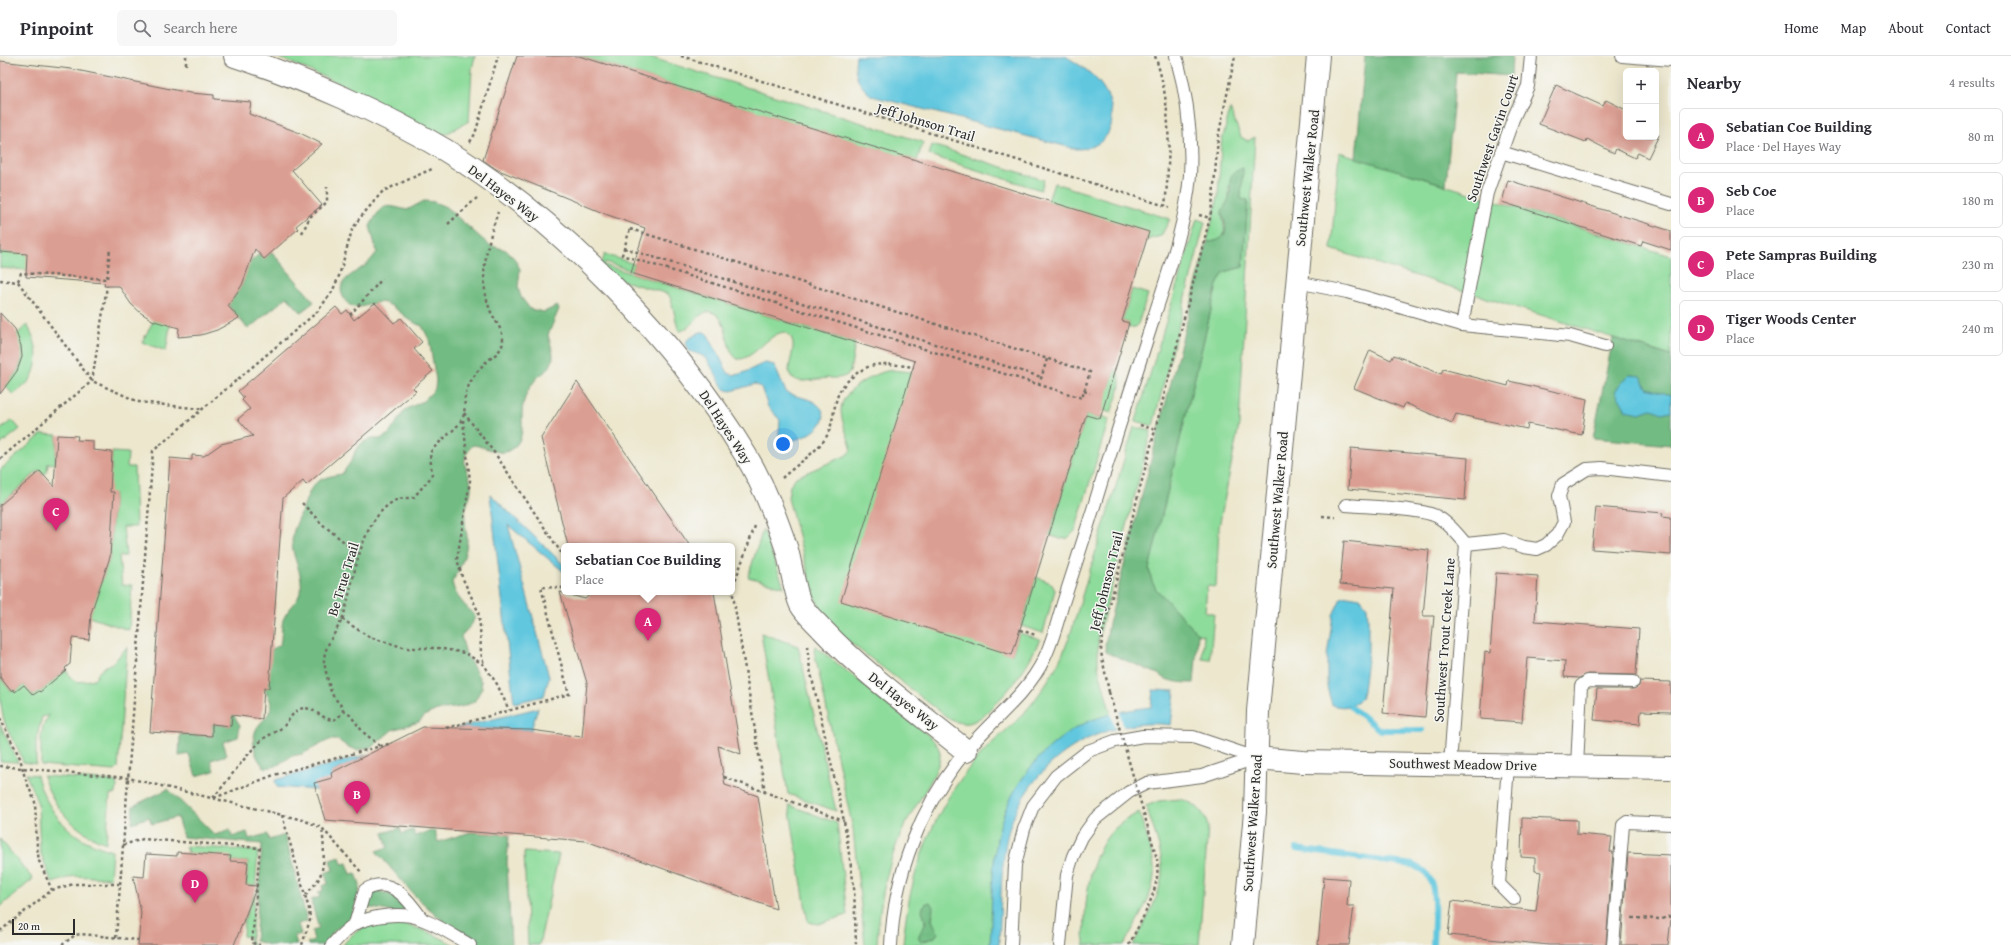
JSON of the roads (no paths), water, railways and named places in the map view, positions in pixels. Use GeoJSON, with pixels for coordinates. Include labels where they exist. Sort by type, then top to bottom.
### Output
{"type":"FeatureCollection","features":[{"type":"Feature","properties":{"kind":"street","name":"Del Hayes Way"},"geometry":{"type":"LineString","coordinates":[[235,56],[264,65],[348,100],[429,141],[456,157],[499,187],[563,239],[616,291],[664,343],[708,397],[746,455],[766,494],[786,549],[801,606],[837,644],[871,676],[966,751]]}},
{"type":"Feature","properties":{"kind":"street","name":"Southwest Walker Road"},"geometry":{"type":"LineString","coordinates":[[1243,945],[1255,812],[1258,711],[1318,56]]}},
{"type":"Feature","properties":{"kind":"street","name":"Southwest Meadow Drive"},"geometry":{"type":"LineString","coordinates":[[1256,758],[1303,762],[1671,768]]}},
{"type":"Feature","properties":{"kind":"lane"},"geometry":{"type":"LineString","coordinates":[[891,945],[897,893],[909,851],[929,806],[966,751],[1028,684],[1044,659],[1168,274],[1185,211],[1190,174],[1188,117],[1176,56]]}},
{"type":"Feature","properties":{"kind":"lane","name":"Southwest Gavin Court"},"geometry":{"type":"LineString","coordinates":[[1462,325],[1487,193],[1501,152],[1528,86],[1531,56]]}},
{"type":"Feature","properties":{"kind":"lane"},"geometry":{"type":"LineString","coordinates":[[1622,56],[1671,60]]}},
{"type":"Feature","properties":{"kind":"lane"},"geometry":{"type":"LineString","coordinates":[[1501,152],[1671,204]]}},
{"type":"Feature","properties":{"kind":"lane"},"geometry":{"type":"LineString","coordinates":[[1297,282],[1347,292],[1462,325],[1570,336],[1604,346]]}},
{"type":"Feature","properties":{"kind":"lane","name":"Southwest Trout Creek Lane"},"geometry":{"type":"LineString","coordinates":[[1450,765],[1466,544],[1492,540],[1504,540],[1524,547],[1537,548],[1546,545],[1557,536],[1564,522],[1559,496],[1563,484],[1587,469],[1602,468],[1671,476]]}},
{"type":"Feature","properties":{"kind":"lane"},"geometry":{"type":"LineString","coordinates":[[1346,504],[1417,512],[1435,516],[1446,522],[1466,544]]}},
{"type":"Feature","properties":{"kind":"lane"},"geometry":{"type":"LineString","coordinates":[[1577,766],[1581,686],[1588,681],[1633,682]]}},
{"type":"Feature","properties":{"kind":"lane"},"geometry":{"type":"LineString","coordinates":[[1011,945],[1015,865],[1024,829],[1032,806],[1056,776],[1088,751],[1115,741],[1143,736],[1193,737],[1256,758]]}},
{"type":"Feature","properties":{"kind":"lane"},"geometry":{"type":"LineString","coordinates":[[1060,945],[1061,915],[1067,875],[1073,856],[1082,838],[1095,819],[1128,792],[1147,783],[1198,777],[1256,758]]}},
{"type":"Feature","properties":{"kind":"lane"},"geometry":{"type":"LineString","coordinates":[[1508,766],[1498,884],[1514,899]]}},
{"type":"Feature","properties":{"kind":"lane"},"geometry":{"type":"LineString","coordinates":[[1613,945],[1623,825],[1626,822],[1671,824]]}},
{"type":"Feature","properties":{"kind":"lane"},"geometry":{"type":"LineString","coordinates":[[355,924],[365,890],[374,885],[385,886],[396,890],[411,902],[422,919]]}},
{"type":"Feature","properties":{"kind":"lane"},"geometry":{"type":"LineString","coordinates":[[332,945],[342,934],[355,924],[390,916],[410,916],[422,919],[470,945]]}},
{"type":"Feature","properties":{"kind":"water"},"geometry":{"type":"Polygon","coordinates":[[[856,56],[1065,56],[1090,73],[1105,90],[1110,102],[1112,113],[1111,124],[1107,134],[1100,142],[1090,147],[1076,149],[872,96],[863,88],[856,74],[856,56]]]}},
{"type":"Feature","properties":{"kind":"water"},"geometry":{"type":"Polygon","coordinates":[[[700,332],[705,332],[708,335],[728,373],[742,373],[766,363],[774,365],[786,392],[811,400],[818,405],[823,412],[823,419],[820,426],[805,436],[796,439],[781,439],[779,434],[780,420],[768,407],[761,387],[755,384],[731,391],[724,389],[707,359],[701,355],[689,351],[686,343],[687,340],[700,332]]]}},
{"type":"Feature","properties":{"kind":"water"},"geometry":{"type":"Polygon","coordinates":[[[1629,375],[1641,376],[1647,388],[1671,395],[1671,411],[1662,413],[1652,409],[1640,413],[1626,410],[1615,391],[1629,375]]]}},
{"type":"Feature","properties":{"kind":"water"},"geometry":{"type":"Polygon","coordinates":[[[490,494],[561,562],[561,569],[508,525],[549,677],[544,696],[514,703],[490,494]]]}},
{"type":"Feature","properties":{"kind":"water"},"geometry":{"type":"Polygon","coordinates":[[[1348,596],[1360,598],[1367,607],[1368,652],[1362,698],[1351,705],[1341,707],[1332,705],[1327,687],[1327,656],[1333,615],[1341,598],[1348,596]]]}},
{"type":"Feature","properties":{"kind":"water"},"geometry":{"type":"Polygon","coordinates":[[[1153,690],[1175,691],[1171,725],[1143,724],[1116,729],[1090,738],[1066,752],[1045,769],[1028,791],[1014,815],[1006,842],[1002,880],[999,945],[990,945],[993,878],[997,839],[1009,802],[1019,784],[1030,768],[1059,740],[1092,720],[1106,715],[1151,707],[1153,690]]]}},
{"type":"Feature","properties":{"kind":"water"},"geometry":{"type":"Polygon","coordinates":[[[538,708],[531,730],[457,728],[538,708]]]}},
{"type":"Feature","properties":{"kind":"water"},"geometry":{"type":"Polygon","coordinates":[[[369,754],[331,773],[332,778],[316,790],[277,787],[275,780],[369,754]]]}},
{"type":"Feature","properties":{"kind":"waterway"},"geometry":{"type":"LineString","coordinates":[[1351,707],[1380,730],[1422,730]]}},
{"type":"Feature","properties":{"kind":"waterway"},"geometry":{"type":"LineString","coordinates":[[1296,849],[1413,865],[1423,871],[1427,874],[1433,890],[1433,945]]}},
{"type":"Feature","properties":{"kind":"place","name":"Pete Sampras Building"},"geometry":{"type":"Point","coordinates":[56,531]}},
{"type":"Feature","properties":{"kind":"place","name":"Sebatian Coe Building"},"geometry":{"type":"Point","coordinates":[648,641]}},
{"type":"Feature","properties":{"kind":"place","name":"Seb Coe"},"geometry":{"type":"Point","coordinates":[357,814]}},
{"type":"Feature","properties":{"kind":"place","name":"Tiger Woods Center"},"geometry":{"type":"Point","coordinates":[195,903]}}]}
